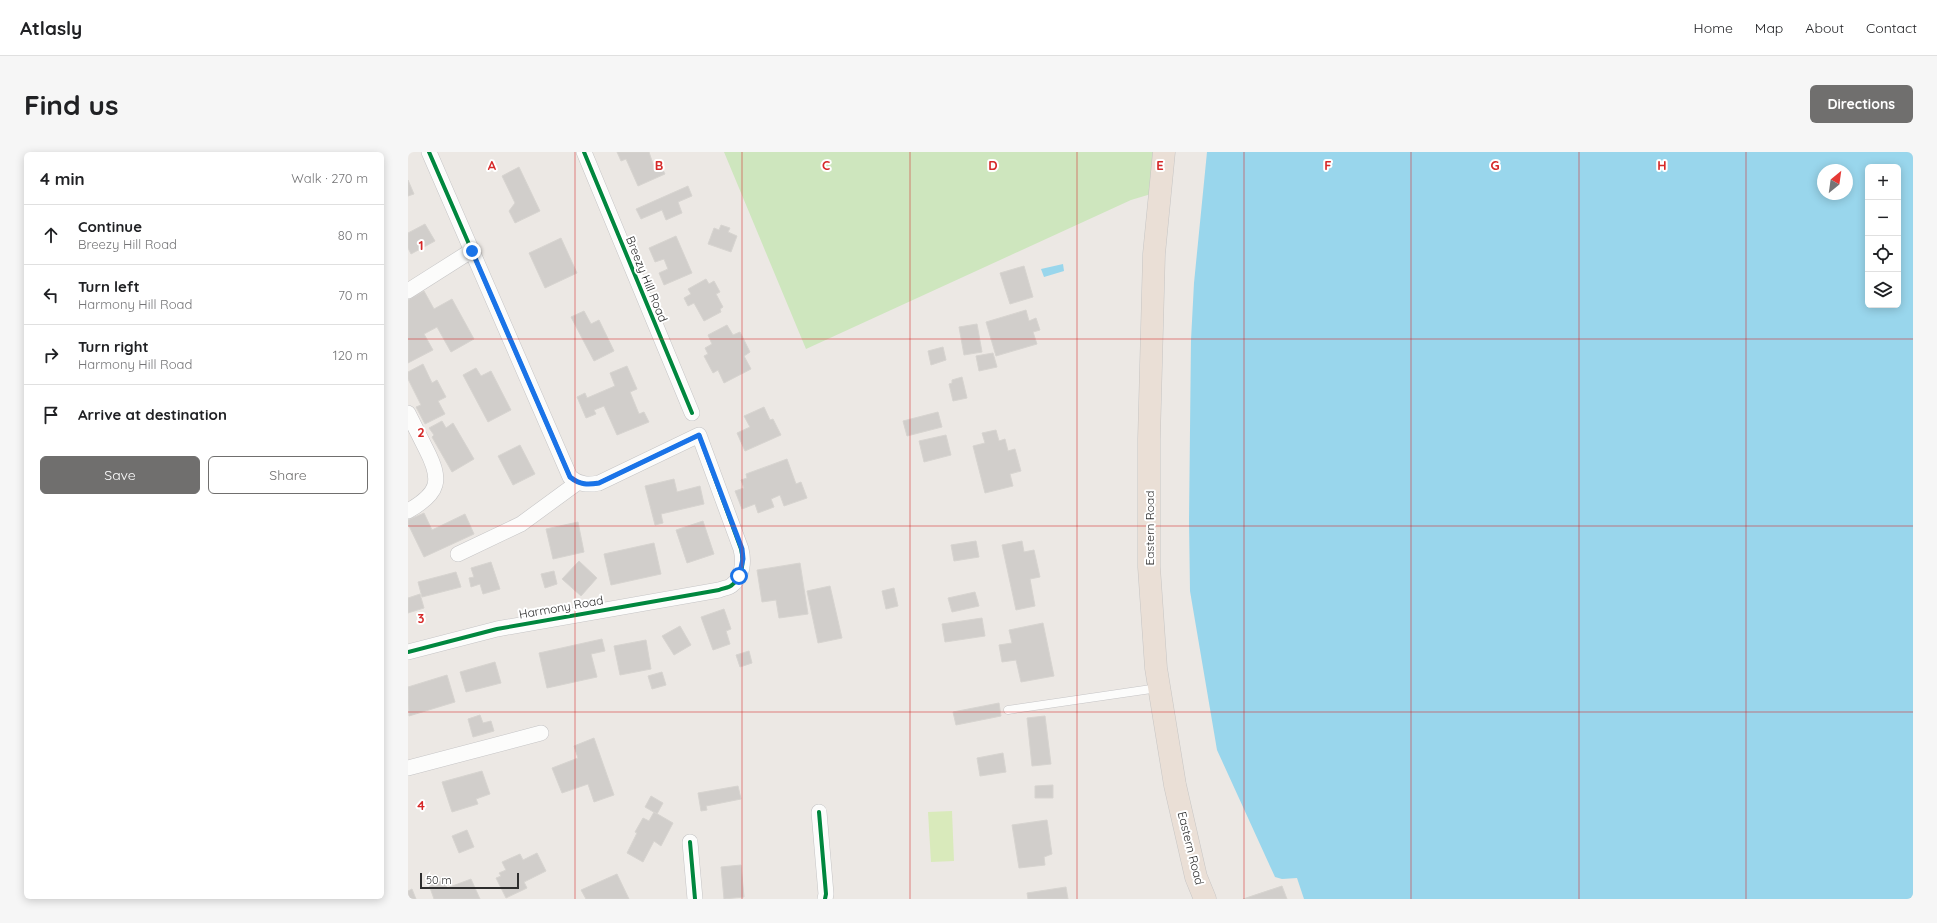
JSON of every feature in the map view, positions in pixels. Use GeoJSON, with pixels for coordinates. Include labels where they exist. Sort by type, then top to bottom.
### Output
{"type":"FeatureCollection","features":[{"type":"Feature","properties":{"kind":"highway","name":"Eastern Road"},"geometry":{"type":"LineString","coordinates":[[1164,152],[1154,254],[1149,439],[1149,567],[1156,668],[1175,785],[1196,877],[1205,899]]}},
{"type":"Feature","properties":{"kind":"street"},"geometry":{"type":"LineString","coordinates":[[429,152],[564,464],[570,477],[577,483],[521,524],[458,554]]}},
{"type":"Feature","properties":{"kind":"street","name":"Breezy Hill Road"},"geometry":{"type":"LineString","coordinates":[[584,152],[692,413]]}},
{"type":"Feature","properties":{"kind":"street"},"geometry":{"type":"LineString","coordinates":[[408,291],[472,251]]}},
{"type":"Feature","properties":{"kind":"street"},"geometry":{"type":"LineString","coordinates":[[408,413],[435,468],[436,482],[422,503],[408,511]]}},
{"type":"Feature","properties":{"kind":"street","name":"Harmony Road"},"geometry":{"type":"LineString","coordinates":[[408,652],[497,629],[719,590],[731,586],[739,576],[743,559],[742,549],[699,435],[599,483],[588,485],[577,483]]}},
{"type":"Feature","properties":{"kind":"street"},"geometry":{"type":"LineString","coordinates":[[408,768],[541,733]]}},
{"type":"Feature","properties":{"kind":"street"},"geometry":{"type":"LineString","coordinates":[[819,812],[826,894],[825,899]]}},
{"type":"Feature","properties":{"kind":"street"},"geometry":{"type":"LineString","coordinates":[[690,842],[695,899]]}},
{"type":"Feature","properties":{"kind":"lane"},"geometry":{"type":"LineString","coordinates":[[1008,710],[1159,688]]}},
{"type":"Feature","properties":{"kind":"green space"},"geometry":{"type":"Polygon","coordinates":[[[724,152],[1155,152],[1151,194],[1131,200],[806,349],[724,152]]]}},
{"type":"Feature","properties":{"kind":"green space"},"geometry":{"type":"Polygon","coordinates":[[[952,811],[954,861],[931,862],[928,812],[952,811]]]}},
{"type":"Feature","properties":{"kind":"water"},"geometry":{"type":"Polygon","coordinates":[[[1207,152],[1913,152],[1913,899],[1304,899],[1297,878],[1282,879],[1275,877],[1217,750],[1190,591],[1189,521],[1191,340],[1194,283],[1207,152]]]}},
{"type":"Feature","properties":{"kind":"water"},"geometry":{"type":"Polygon","coordinates":[[[1063,264],[1064,271],[1044,277],[1041,269],[1063,264]]]}},
{"type":"Feature","properties":{"kind":"building"},"geometry":{"type":"Polygon","coordinates":[[[617,152],[649,152],[653,164],[659,162],[665,174],[638,186],[626,159],[621,161],[617,152]]]}},
{"type":"Feature","properties":{"kind":"building"},"geometry":{"type":"Polygon","coordinates":[[[519,167],[540,211],[515,223],[509,211],[515,203],[502,176],[519,167]]]}},
{"type":"Feature","properties":{"kind":"building"},"geometry":{"type":"Polygon","coordinates":[[[408,180],[414,194],[408,196],[408,180]]]}},
{"type":"Feature","properties":{"kind":"building"},"geometry":{"type":"Polygon","coordinates":[[[688,186],[692,196],[678,202],[682,213],[666,220],[662,210],[641,219],[636,209],[688,186]]]}},
{"type":"Feature","properties":{"kind":"building"},"geometry":{"type":"Polygon","coordinates":[[[425,224],[435,241],[411,254],[408,248],[408,233],[425,224]]]}},
{"type":"Feature","properties":{"kind":"building"},"geometry":{"type":"Polygon","coordinates":[[[721,225],[730,228],[728,232],[737,236],[731,252],[708,244],[714,228],[719,230],[721,225]]]}},
{"type":"Feature","properties":{"kind":"building"},"geometry":{"type":"Polygon","coordinates":[[[676,236],[692,273],[664,285],[659,273],[668,269],[664,259],[655,262],[649,248],[676,236]]]}},
{"type":"Feature","properties":{"kind":"building"},"geometry":{"type":"Polygon","coordinates":[[[561,238],[577,273],[545,288],[529,253],[561,238]]]}},
{"type":"Feature","properties":{"kind":"building"},"geometry":{"type":"Polygon","coordinates":[[[1024,266],[1033,297],[1010,304],[1000,273],[1024,266]]]}},
{"type":"Feature","properties":{"kind":"building"},"geometry":{"type":"Polygon","coordinates":[[[706,279],[709,284],[714,281],[720,292],[716,294],[723,307],[720,309],[721,312],[704,321],[694,303],[688,306],[684,298],[691,294],[688,289],[706,279]]]}},
{"type":"Feature","properties":{"kind":"building"},"geometry":{"type":"Polygon","coordinates":[[[424,291],[434,309],[452,299],[474,339],[451,352],[437,327],[424,334],[433,350],[408,363],[408,300],[424,291]]]}},
{"type":"Feature","properties":{"kind":"building"},"geometry":{"type":"Polygon","coordinates":[[[1026,310],[1029,321],[1036,318],[1040,330],[1033,332],[1037,344],[996,356],[986,322],[1026,310]]]}},
{"type":"Feature","properties":{"kind":"building"},"geometry":{"type":"Polygon","coordinates":[[[584,311],[591,324],[599,320],[614,351],[594,361],[571,317],[584,311]]]}},
{"type":"Feature","properties":{"kind":"building"},"geometry":{"type":"Polygon","coordinates":[[[977,324],[982,352],[964,355],[959,327],[977,324]]]}},
{"type":"Feature","properties":{"kind":"building"},"geometry":{"type":"Polygon","coordinates":[[[727,325],[733,335],[740,332],[750,352],[744,356],[751,369],[724,383],[718,370],[713,373],[704,356],[708,354],[705,348],[712,344],[708,335],[727,325]]]}},
{"type":"Feature","properties":{"kind":"building"},"geometry":{"type":"Polygon","coordinates":[[[943,347],[946,360],[931,365],[928,351],[943,347]]]}},
{"type":"Feature","properties":{"kind":"building"},"geometry":{"type":"Polygon","coordinates":[[[993,353],[997,367],[979,371],[976,356],[993,353]]]}},
{"type":"Feature","properties":{"kind":"building"},"geometry":{"type":"Polygon","coordinates":[[[423,364],[432,383],[437,380],[446,397],[438,401],[445,414],[425,424],[416,407],[421,405],[408,379],[408,372],[423,364]]]}},
{"type":"Feature","properties":{"kind":"building"},"geometry":{"type":"Polygon","coordinates":[[[627,366],[637,389],[630,392],[639,414],[644,412],[649,422],[617,435],[604,406],[594,410],[596,414],[586,418],[577,397],[585,393],[587,398],[615,386],[610,373],[627,366]]]}},
{"type":"Feature","properties":{"kind":"building"},"geometry":{"type":"Polygon","coordinates":[[[476,368],[481,376],[491,371],[511,410],[488,422],[463,375],[476,368]]]}},
{"type":"Feature","properties":{"kind":"building"},"geometry":{"type":"Polygon","coordinates":[[[962,377],[967,398],[953,401],[949,384],[952,383],[952,380],[962,377]]]}},
{"type":"Feature","properties":{"kind":"building"},"geometry":{"type":"Polygon","coordinates":[[[764,407],[770,420],[773,419],[781,435],[745,451],[737,433],[750,427],[744,416],[764,407]]]}},
{"type":"Feature","properties":{"kind":"building"},"geometry":{"type":"Polygon","coordinates":[[[938,412],[942,427],[907,436],[903,421],[938,412]]]}},
{"type":"Feature","properties":{"kind":"building"},"geometry":{"type":"Polygon","coordinates":[[[442,421],[446,428],[453,423],[474,459],[452,472],[432,437],[434,435],[429,428],[442,421]]]}},
{"type":"Feature","properties":{"kind":"building"},"geometry":{"type":"Polygon","coordinates":[[[996,430],[999,441],[1005,439],[1008,451],[1015,449],[1021,471],[1010,474],[1013,486],[985,493],[973,446],[985,443],[982,433],[996,430]]]}},
{"type":"Feature","properties":{"kind":"building"},"geometry":{"type":"Polygon","coordinates":[[[946,435],[951,455],[924,462],[919,441],[946,435]]]}},
{"type":"Feature","properties":{"kind":"building"},"geometry":{"type":"Polygon","coordinates":[[[520,445],[535,474],[513,485],[498,456],[520,445]]]}},
{"type":"Feature","properties":{"kind":"building"},"geometry":{"type":"Polygon","coordinates":[[[787,459],[796,484],[801,482],[807,498],[784,506],[780,495],[771,499],[774,507],[758,513],[755,504],[742,509],[735,491],[744,488],[741,480],[747,478],[746,474],[787,459]]]}},
{"type":"Feature","properties":{"kind":"building"},"geometry":{"type":"Polygon","coordinates":[[[674,479],[677,492],[700,486],[704,504],[661,514],[663,523],[655,525],[645,486],[674,479]]]}},
{"type":"Feature","properties":{"kind":"building"},"geometry":{"type":"Polygon","coordinates":[[[424,513],[432,530],[465,514],[474,534],[424,557],[408,524],[408,520],[424,513]]]}},
{"type":"Feature","properties":{"kind":"building"},"geometry":{"type":"Polygon","coordinates":[[[703,521],[714,554],[687,563],[676,530],[703,521]]]}},
{"type":"Feature","properties":{"kind":"building"},"geometry":{"type":"Polygon","coordinates":[[[578,522],[584,552],[553,559],[546,529],[578,522]]]}},
{"type":"Feature","properties":{"kind":"building"},"geometry":{"type":"Polygon","coordinates":[[[976,541],[979,557],[954,561],[951,545],[976,541]]]}},
{"type":"Feature","properties":{"kind":"building"},"geometry":{"type":"Polygon","coordinates":[[[1022,541],[1024,552],[1034,550],[1040,577],[1030,579],[1035,606],[1016,610],[1002,545],[1022,541]]]}},
{"type":"Feature","properties":{"kind":"building"},"geometry":{"type":"Polygon","coordinates":[[[654,543],[661,574],[611,585],[604,554],[654,543]]]}},
{"type":"Feature","properties":{"kind":"building"},"geometry":{"type":"Polygon","coordinates":[[[579,561],[597,578],[581,596],[562,579],[579,561]]]}},
{"type":"Feature","properties":{"kind":"building"},"geometry":{"type":"Polygon","coordinates":[[[491,562],[500,589],[483,594],[480,584],[471,587],[469,578],[474,577],[471,568],[491,562]]]}},
{"type":"Feature","properties":{"kind":"building"},"geometry":{"type":"Polygon","coordinates":[[[800,563],[808,614],[779,618],[776,600],[762,602],[757,570],[800,563]]]}},
{"type":"Feature","properties":{"kind":"building"},"geometry":{"type":"Polygon","coordinates":[[[554,571],[557,584],[545,588],[541,574],[554,571]]]}},
{"type":"Feature","properties":{"kind":"building"},"geometry":{"type":"Polygon","coordinates":[[[456,572],[461,587],[422,597],[418,582],[456,572]]]}},
{"type":"Feature","properties":{"kind":"building"},"geometry":{"type":"Polygon","coordinates":[[[830,586],[842,638],[818,643],[807,591],[830,586]]]}},
{"type":"Feature","properties":{"kind":"building"},"geometry":{"type":"Polygon","coordinates":[[[894,588],[898,606],[886,609],[882,591],[894,588]]]}},
{"type":"Feature","properties":{"kind":"building"},"geometry":{"type":"Polygon","coordinates":[[[975,592],[979,606],[952,612],[948,598],[975,592]]]}},
{"type":"Feature","properties":{"kind":"building"},"geometry":{"type":"Polygon","coordinates":[[[420,594],[424,608],[408,613],[408,598],[420,594]]]}},
{"type":"Feature","properties":{"kind":"building"},"geometry":{"type":"Polygon","coordinates":[[[724,609],[731,629],[726,631],[730,644],[713,650],[701,617],[724,609]]]}},
{"type":"Feature","properties":{"kind":"building"},"geometry":{"type":"Polygon","coordinates":[[[982,618],[985,636],[945,642],[942,624],[982,618]]]}},
{"type":"Feature","properties":{"kind":"building"},"geometry":{"type":"Polygon","coordinates":[[[1043,623],[1054,676],[1021,682],[1016,660],[1002,662],[999,645],[1012,643],[1009,630],[1043,623]]]}},
{"type":"Feature","properties":{"kind":"building"},"geometry":{"type":"Polygon","coordinates":[[[680,626],[691,645],[674,655],[662,636],[680,626]]]}},
{"type":"Feature","properties":{"kind":"building"},"geometry":{"type":"Polygon","coordinates":[[[602,639],[605,651],[591,654],[597,677],[547,688],[539,653],[602,639]]]}},
{"type":"Feature","properties":{"kind":"building"},"geometry":{"type":"Polygon","coordinates":[[[646,640],[651,669],[620,675],[614,646],[646,640]]]}},
{"type":"Feature","properties":{"kind":"building"},"geometry":{"type":"Polygon","coordinates":[[[749,651],[752,663],[740,667],[736,655],[749,651]]]}},
{"type":"Feature","properties":{"kind":"building"},"geometry":{"type":"Polygon","coordinates":[[[495,662],[501,683],[466,692],[460,672],[495,662]]]}},
{"type":"Feature","properties":{"kind":"building"},"geometry":{"type":"Polygon","coordinates":[[[662,672],[666,685],[652,689],[648,676],[662,672]]]}},
{"type":"Feature","properties":{"kind":"building"},"geometry":{"type":"Polygon","coordinates":[[[447,675],[455,702],[409,716],[408,687],[447,675]]]}},
{"type":"Feature","properties":{"kind":"building"},"geometry":{"type":"Polygon","coordinates":[[[999,703],[1001,716],[956,725],[953,712],[999,703]]]}},
{"type":"Feature","properties":{"kind":"building"},"geometry":{"type":"Polygon","coordinates":[[[480,715],[483,723],[491,721],[494,731],[473,737],[468,719],[480,715]]]}},
{"type":"Feature","properties":{"kind":"building"},"geometry":{"type":"Polygon","coordinates":[[[1045,716],[1051,764],[1032,766],[1027,718],[1045,716]]]}},
{"type":"Feature","properties":{"kind":"building"},"geometry":{"type":"Polygon","coordinates":[[[594,738],[614,795],[594,802],[588,784],[562,793],[552,768],[578,758],[574,746],[594,738]]]}},
{"type":"Feature","properties":{"kind":"building"},"geometry":{"type":"Polygon","coordinates":[[[1003,753],[1006,772],[980,776],[977,758],[1003,753]]]}},
{"type":"Feature","properties":{"kind":"building"},"geometry":{"type":"Polygon","coordinates":[[[482,771],[490,794],[476,799],[478,804],[452,812],[442,782],[482,771]]]}},
{"type":"Feature","properties":{"kind":"building"},"geometry":{"type":"Polygon","coordinates":[[[1053,785],[1053,798],[1035,798],[1035,786],[1053,785]]]}},
{"type":"Feature","properties":{"kind":"building"},"geometry":{"type":"Polygon","coordinates":[[[738,786],[741,799],[706,806],[707,810],[701,811],[698,793],[738,786]]]}},
{"type":"Feature","properties":{"kind":"building"},"geometry":{"type":"Polygon","coordinates":[[[651,796],[663,803],[657,814],[645,807],[651,796]]]}},
{"type":"Feature","properties":{"kind":"building"},"geometry":{"type":"Polygon","coordinates":[[[654,812],[673,823],[661,846],[654,841],[643,862],[627,853],[637,833],[635,832],[643,818],[649,821],[654,812]]]}},
{"type":"Feature","properties":{"kind":"building"},"geometry":{"type":"Polygon","coordinates":[[[1047,820],[1052,854],[1044,857],[1045,865],[1019,868],[1012,825],[1047,820]]]}},
{"type":"Feature","properties":{"kind":"building"},"geometry":{"type":"Polygon","coordinates":[[[467,830],[474,847],[459,853],[452,836],[467,830]]]}},
{"type":"Feature","properties":{"kind":"building"},"geometry":{"type":"Polygon","coordinates":[[[537,853],[546,871],[524,882],[527,888],[506,898],[496,878],[501,876],[499,873],[506,870],[502,862],[520,854],[523,860],[537,853]]]}},
{"type":"Feature","properties":{"kind":"building"},"geometry":{"type":"Polygon","coordinates":[[[741,865],[744,897],[724,899],[721,867],[741,865]]]}},
{"type":"Feature","properties":{"kind":"building"},"geometry":{"type":"Polygon","coordinates":[[[617,874],[629,899],[586,899],[581,890],[617,874]]]}},
{"type":"Feature","properties":{"kind":"building"},"geometry":{"type":"Polygon","coordinates":[[[471,879],[480,899],[434,899],[429,885],[444,880],[447,888],[471,879]]]}},
{"type":"Feature","properties":{"kind":"building"},"geometry":{"type":"Polygon","coordinates":[[[1282,886],[1287,899],[1243,899],[1282,886]]]}},
{"type":"Feature","properties":{"kind":"building"},"geometry":{"type":"Polygon","coordinates":[[[1066,887],[1068,899],[1028,899],[1027,893],[1066,887]]]}},
{"type":"Feature","properties":{"kind":"building"},"geometry":{"type":"Polygon","coordinates":[[[412,889],[416,899],[408,899],[408,891],[412,889]]]}},
{"type":"Feature","properties":{"kind":"cycle path"},"geometry":{"type":"LineString","coordinates":[[408,652],[497,629],[719,590],[729,587],[736,582],[742,568],[741,549],[699,435],[599,483],[584,484],[577,482],[570,477],[429,152]]}},
{"type":"Feature","properties":{"kind":"cycle path"},"geometry":{"type":"LineString","coordinates":[[584,152],[692,413]]}},
{"type":"Feature","properties":{"kind":"cycle path"},"geometry":{"type":"LineString","coordinates":[[819,812],[826,894],[825,899]]}},
{"type":"Feature","properties":{"kind":"cycle path"},"geometry":{"type":"LineString","coordinates":[[690,842],[695,899]]}},
{"type":"Feature","properties":{"kind":"route"},"geometry":{"type":"LineString","coordinates":[[472,251],[570,477],[577,483],[588,485],[599,483],[699,435],[742,549],[742,568],[739,576]]}}]}
